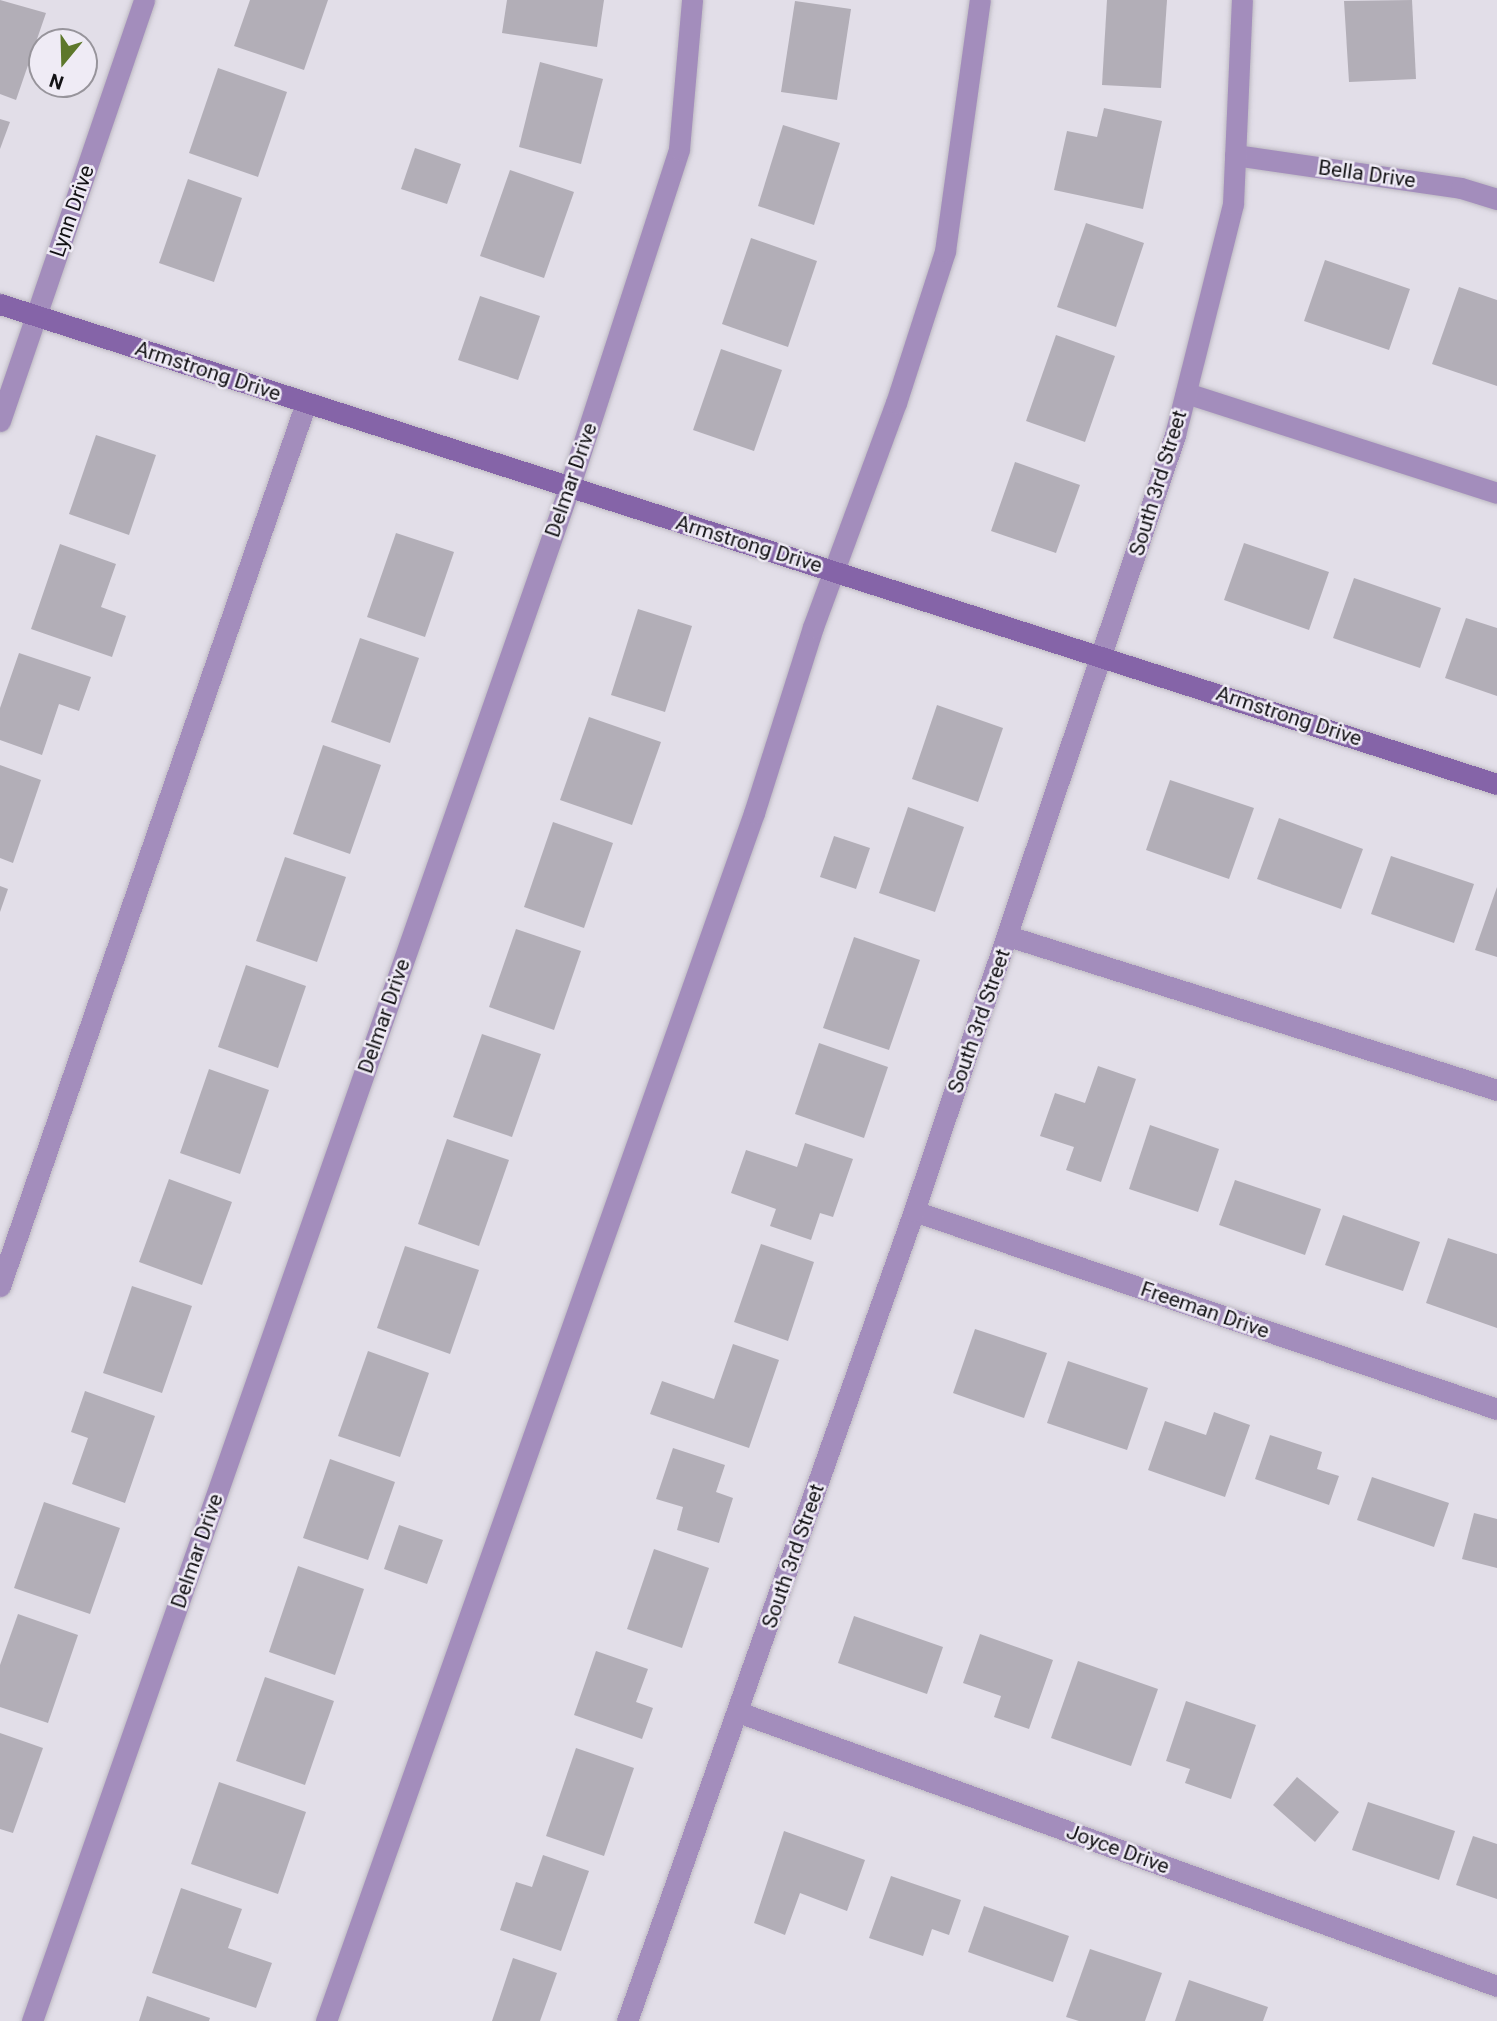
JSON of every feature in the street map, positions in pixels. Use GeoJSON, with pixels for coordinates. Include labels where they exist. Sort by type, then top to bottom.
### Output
{"type":"FeatureCollection","features":[{"type":"Feature","properties":{"kind":"street","name":"Lynn Drive"},"geometry":{"type":"LineString","coordinates":[[0,421],[144,0]]}},
{"type":"Feature","properties":{"kind":"street","name":"Delmar Drive"},"geometry":{"type":"LineString","coordinates":[[32,2021],[569,488],[678,149],[692,0]]}},
{"type":"Feature","properties":{"kind":"street"},"geometry":{"type":"LineString","coordinates":[[326,2021],[754,813],[834,570],[896,403],[945,251],[980,0]]}},
{"type":"Feature","properties":{"kind":"street","name":"South 3rd Street"},"geometry":{"type":"LineString","coordinates":[[627,2021],[914,1211],[1103,657],[1186,393],[1233,204],[1242,0]]}},
{"type":"Feature","properties":{"kind":"street","name":"Bella Drive"},"geometry":{"type":"LineString","coordinates":[[1235,155],[1461,188],[1497,199]]}},
{"type":"Feature","properties":{"kind":"street","name":"Armstrong Drive"},"geometry":{"type":"LineString","coordinates":[[0,304],[1497,784]]}},
{"type":"Feature","properties":{"kind":"street"},"geometry":{"type":"LineString","coordinates":[[1186,393],[1497,493]]}},
{"type":"Feature","properties":{"kind":"street"},"geometry":{"type":"LineString","coordinates":[[0,1286],[306,403]]}},
{"type":"Feature","properties":{"kind":"street"},"geometry":{"type":"LineString","coordinates":[[1008,936],[1497,1090]]}},
{"type":"Feature","properties":{"kind":"street","name":"Freeman Drive"},"geometry":{"type":"LineString","coordinates":[[914,1211],[1497,1409]]}},
{"type":"Feature","properties":{"kind":"street","name":"Joyce Drive"},"geometry":{"type":"LineString","coordinates":[[738,1712],[1497,1986]]}},
{"type":"Feature","properties":{"kind":"building"},"geometry":{"type":"Polygon","coordinates":[[[0,0],[46,13],[41,28],[28,28],[28,65],[16,100],[0,94],[0,0]]]}},
{"type":"Feature","properties":{"kind":"building"},"geometry":{"type":"Polygon","coordinates":[[[250,0],[328,0],[304,70],[234,46],[250,0]]]}},
{"type":"Feature","properties":{"kind":"building"},"geometry":{"type":"Polygon","coordinates":[[[507,0],[604,0],[597,47],[502,33],[507,0]]]}},
{"type":"Feature","properties":{"kind":"building"},"geometry":{"type":"Polygon","coordinates":[[[1107,0],[1167,0],[1161,88],[1102,85],[1107,0]]]}},
{"type":"Feature","properties":{"kind":"building"},"geometry":{"type":"Polygon","coordinates":[[[1412,0],[1416,79],[1349,82],[1344,1],[1412,0]]]}},
{"type":"Feature","properties":{"kind":"building"},"geometry":{"type":"Polygon","coordinates":[[[795,1],[851,9],[837,100],[781,92],[795,1]]]}},
{"type":"Feature","properties":{"kind":"building"},"geometry":{"type":"Polygon","coordinates":[[[540,62],[603,79],[581,164],[519,147],[540,62]]]}},
{"type":"Feature","properties":{"kind":"building"},"geometry":{"type":"Polygon","coordinates":[[[218,68],[287,92],[258,177],[189,153],[218,68]]]}},
{"type":"Feature","properties":{"kind":"building"},"geometry":{"type":"Polygon","coordinates":[[[1104,108],[1162,121],[1143,209],[1054,190],[1067,131],[1097,137],[1104,108]]]}},
{"type":"Feature","properties":{"kind":"building"},"geometry":{"type":"Polygon","coordinates":[[[0,119],[10,122],[0,149],[0,119]]]}},
{"type":"Feature","properties":{"kind":"building"},"geometry":{"type":"Polygon","coordinates":[[[783,125],[840,143],[814,225],[758,206],[783,125]]]}},
{"type":"Feature","properties":{"kind":"building"},"geometry":{"type":"Polygon","coordinates":[[[415,148],[461,164],[447,204],[401,189],[415,148]]]}},
{"type":"Feature","properties":{"kind":"building"},"geometry":{"type":"Polygon","coordinates":[[[510,170],[574,192],[544,278],[480,256],[510,170]]]}},
{"type":"Feature","properties":{"kind":"building"},"geometry":{"type":"Polygon","coordinates":[[[188,179],[242,198],[214,282],[159,263],[188,179]]]}},
{"type":"Feature","properties":{"kind":"building"},"geometry":{"type":"Polygon","coordinates":[[[1086,223],[1144,243],[1116,327],[1057,307],[1086,223]]]}},
{"type":"Feature","properties":{"kind":"building"},"geometry":{"type":"Polygon","coordinates":[[[751,238],[817,261],[788,347],[722,324],[751,238]]]}},
{"type":"Feature","properties":{"kind":"building"},"geometry":{"type":"Polygon","coordinates":[[[1325,260],[1410,289],[1389,350],[1304,321],[1325,260]]]}},
{"type":"Feature","properties":{"kind":"building"},"geometry":{"type":"Polygon","coordinates":[[[1459,287],[1497,300],[1497,386],[1432,364],[1459,287]]]}},
{"type":"Feature","properties":{"kind":"building"},"geometry":{"type":"Polygon","coordinates":[[[480,296],[540,316],[518,380],[458,360],[480,296]]]}},
{"type":"Feature","properties":{"kind":"building"},"geometry":{"type":"Polygon","coordinates":[[[1056,335],[1115,356],[1085,442],[1026,421],[1056,335]]]}},
{"type":"Feature","properties":{"kind":"building"},"geometry":{"type":"Polygon","coordinates":[[[721,349],[782,370],[754,451],[693,430],[721,349]]]}},
{"type":"Feature","properties":{"kind":"building"},"geometry":{"type":"Polygon","coordinates":[[[96,435],[156,455],[129,535],[69,514],[96,435]]]}},
{"type":"Feature","properties":{"kind":"building"},"geometry":{"type":"Polygon","coordinates":[[[1015,462],[1080,485],[1056,553],[991,531],[1015,462]]]}},
{"type":"Feature","properties":{"kind":"building"},"geometry":{"type":"Polygon","coordinates":[[[396,533],[454,552],[425,637],[367,617],[396,533]]]}},
{"type":"Feature","properties":{"kind":"building"},"geometry":{"type":"Polygon","coordinates":[[[1244,543],[1329,572],[1309,630],[1224,600],[1244,543]]]}},
{"type":"Feature","properties":{"kind":"building"},"geometry":{"type":"Polygon","coordinates":[[[60,544],[116,564],[101,607],[126,616],[112,657],[31,629],[60,544]]]}},
{"type":"Feature","properties":{"kind":"building"},"geometry":{"type":"Polygon","coordinates":[[[1354,578],[1441,608],[1420,668],[1333,638],[1354,578]]]}},
{"type":"Feature","properties":{"kind":"building"},"geometry":{"type":"Polygon","coordinates":[[[638,609],[692,626],[665,712],[611,695],[638,609]]]}},
{"type":"Feature","properties":{"kind":"building"},"geometry":{"type":"Polygon","coordinates":[[[1466,618],[1497,628],[1497,696],[1445,678],[1466,618]]]}},
{"type":"Feature","properties":{"kind":"building"},"geometry":{"type":"Polygon","coordinates":[[[360,638],[419,658],[390,743],[331,722],[360,638]]]}},
{"type":"Feature","properties":{"kind":"building"},"geometry":{"type":"Polygon","coordinates":[[[19,653],[91,677],[79,711],[59,704],[42,755],[0,740],[0,708],[19,653]]]}},
{"type":"Feature","properties":{"kind":"building"},"geometry":{"type":"Polygon","coordinates":[[[937,705],[1003,728],[978,802],[912,779],[937,705]]]}},
{"type":"Feature","properties":{"kind":"building"},"geometry":{"type":"Polygon","coordinates":[[[589,717],[661,742],[632,825],[560,800],[589,717]]]}},
{"type":"Feature","properties":{"kind":"building"},"geometry":{"type":"Polygon","coordinates":[[[323,745],[381,765],[350,854],[293,834],[323,745]]]}},
{"type":"Feature","properties":{"kind":"building"},"geometry":{"type":"Polygon","coordinates":[[[0,765],[41,780],[13,863],[0,858],[0,765]]]}},
{"type":"Feature","properties":{"kind":"building"},"geometry":{"type":"Polygon","coordinates":[[[1170,780],[1254,808],[1229,879],[1146,850],[1170,780]]]}},
{"type":"Feature","properties":{"kind":"building"},"geometry":{"type":"Polygon","coordinates":[[[908,807],[964,827],[935,912],[879,893],[908,807]]]}},
{"type":"Feature","properties":{"kind":"building"},"geometry":{"type":"Polygon","coordinates":[[[1279,818],[1363,849],[1341,909],[1257,879],[1279,818]]]}},
{"type":"Feature","properties":{"kind":"building"},"geometry":{"type":"Polygon","coordinates":[[[553,822],[613,843],[584,928],[524,907],[553,822]]]}},
{"type":"Feature","properties":{"kind":"building"},"geometry":{"type":"Polygon","coordinates":[[[834,836],[870,848],[856,889],[820,877],[834,836]]]}},
{"type":"Feature","properties":{"kind":"building"},"geometry":{"type":"Polygon","coordinates":[[[1391,856],[1474,884],[1454,943],[1371,914],[1391,856]]]}},
{"type":"Feature","properties":{"kind":"building"},"geometry":{"type":"Polygon","coordinates":[[[285,857],[346,877],[317,962],[256,941],[285,857]]]}},
{"type":"Feature","properties":{"kind":"building"},"geometry":{"type":"Polygon","coordinates":[[[0,886],[8,889],[0,912],[0,886]]]}},
{"type":"Feature","properties":{"kind":"building"},"geometry":{"type":"Polygon","coordinates":[[[1497,887],[1497,957],[1475,950],[1497,887]]]}},
{"type":"Feature","properties":{"kind":"building"},"geometry":{"type":"Polygon","coordinates":[[[516,929],[581,951],[554,1030],[489,1007],[516,929]]]}},
{"type":"Feature","properties":{"kind":"building"},"geometry":{"type":"Polygon","coordinates":[[[854,937],[920,960],[889,1050],[823,1028],[854,937]]]}},
{"type":"Feature","properties":{"kind":"building"},"geometry":{"type":"Polygon","coordinates":[[[246,965],[306,986],[278,1068],[218,1047],[246,965]]]}},
{"type":"Feature","properties":{"kind":"building"},"geometry":{"type":"Polygon","coordinates":[[[482,1034],[541,1054],[512,1137],[453,1117],[482,1034]]]}},
{"type":"Feature","properties":{"kind":"building"},"geometry":{"type":"Polygon","coordinates":[[[819,1043],[888,1067],[864,1138],[795,1114],[819,1043]]]}},
{"type":"Feature","properties":{"kind":"building"},"geometry":{"type":"Polygon","coordinates":[[[1098,1066],[1136,1079],[1101,1182],[1066,1170],[1074,1147],[1040,1136],[1055,1093],[1085,1103],[1098,1066]]]}},
{"type":"Feature","properties":{"kind":"building"},"geometry":{"type":"Polygon","coordinates":[[[209,1069],[269,1090],[240,1174],[180,1153],[209,1069]]]}},
{"type":"Feature","properties":{"kind":"building"},"geometry":{"type":"Polygon","coordinates":[[[1150,1125],[1219,1149],[1198,1212],[1129,1189],[1150,1125]]]}},
{"type":"Feature","properties":{"kind":"building"},"geometry":{"type":"Polygon","coordinates":[[[447,1139],[509,1160],[479,1246],[418,1224],[447,1139]]]}},
{"type":"Feature","properties":{"kind":"building"},"geometry":{"type":"Polygon","coordinates":[[[805,1143],[853,1159],[833,1217],[820,1213],[811,1240],[770,1226],[776,1209],[731,1193],[746,1150],[797,1167],[805,1143]]]}},
{"type":"Feature","properties":{"kind":"building"},"geometry":{"type":"Polygon","coordinates":[[[169,1179],[232,1202],[202,1285],[139,1262],[169,1179]]]}},
{"type":"Feature","properties":{"kind":"building"},"geometry":{"type":"Polygon","coordinates":[[[1235,1180],[1321,1209],[1305,1255],[1219,1225],[1235,1180]]]}},
{"type":"Feature","properties":{"kind":"building"},"geometry":{"type":"Polygon","coordinates":[[[1343,1215],[1420,1242],[1403,1291],[1325,1265],[1343,1215]]]}},
{"type":"Feature","properties":{"kind":"building"},"geometry":{"type":"Polygon","coordinates":[[[1448,1238],[1497,1254],[1497,1328],[1426,1303],[1448,1238]]]}},
{"type":"Feature","properties":{"kind":"building"},"geometry":{"type":"Polygon","coordinates":[[[761,1244],[814,1262],[788,1341],[734,1322],[761,1244]]]}},
{"type":"Feature","properties":{"kind":"building"},"geometry":{"type":"Polygon","coordinates":[[[405,1246],[479,1270],[450,1354],[377,1328],[405,1246]]]}},
{"type":"Feature","properties":{"kind":"building"},"geometry":{"type":"Polygon","coordinates":[[[132,1286],[192,1306],[162,1393],[103,1373],[132,1286]]]}},
{"type":"Feature","properties":{"kind":"building"},"geometry":{"type":"Polygon","coordinates":[[[975,1329],[1047,1353],[1024,1418],[953,1393],[975,1329]]]}},
{"type":"Feature","properties":{"kind":"building"},"geometry":{"type":"Polygon","coordinates":[[[733,1344],[779,1360],[749,1448],[650,1414],[662,1381],[714,1399],[733,1344]]]}},
{"type":"Feature","properties":{"kind":"building"},"geometry":{"type":"Polygon","coordinates":[[[368,1351],[429,1373],[400,1457],[338,1436],[368,1351]]]}},
{"type":"Feature","properties":{"kind":"building"},"geometry":{"type":"Polygon","coordinates":[[[1068,1361],[1148,1388],[1127,1450],[1047,1423],[1068,1361]]]}},
{"type":"Feature","properties":{"kind":"building"},"geometry":{"type":"Polygon","coordinates":[[[85,1391],[155,1416],[125,1503],[72,1484],[88,1438],[71,1432],[85,1391]]]}},
{"type":"Feature","properties":{"kind":"building"},"geometry":{"type":"Polygon","coordinates":[[[1214,1412],[1250,1425],[1225,1497],[1148,1470],[1165,1421],[1206,1435],[1214,1412]]]}},
{"type":"Feature","properties":{"kind":"building"},"geometry":{"type":"Polygon","coordinates":[[[1270,1435],[1322,1452],[1317,1469],[1339,1476],[1329,1505],[1255,1479],[1270,1435]]]}},
{"type":"Feature","properties":{"kind":"building"},"geometry":{"type":"Polygon","coordinates":[[[673,1448],[725,1465],[716,1492],[733,1498],[719,1543],[677,1530],[683,1507],[656,1499],[673,1448]]]}},
{"type":"Feature","properties":{"kind":"building"},"geometry":{"type":"Polygon","coordinates":[[[330,1459],[395,1482],[368,1560],[303,1538],[330,1459]]]}},
{"type":"Feature","properties":{"kind":"building"},"geometry":{"type":"Polygon","coordinates":[[[1372,1477],[1449,1503],[1434,1547],[1357,1520],[1372,1477]]]}},
{"type":"Feature","properties":{"kind":"building"},"geometry":{"type":"Polygon","coordinates":[[[44,1502],[120,1528],[90,1614],[14,1588],[44,1502]]]}},
{"type":"Feature","properties":{"kind":"building"},"geometry":{"type":"Polygon","coordinates":[[[1474,1513],[1497,1519],[1497,1568],[1462,1559],[1474,1513]]]}},
{"type":"Feature","properties":{"kind":"building"},"geometry":{"type":"Polygon","coordinates":[[[399,1525],[443,1540],[427,1584],[384,1569],[399,1525]]]}},
{"type":"Feature","properties":{"kind":"building"},"geometry":{"type":"Polygon","coordinates":[[[654,1549],[709,1568],[682,1648],[627,1629],[654,1549]]]}},
{"type":"Feature","properties":{"kind":"building"},"geometry":{"type":"Polygon","coordinates":[[[298,1566],[364,1589],[335,1675],[269,1652],[298,1566]]]}},
{"type":"Feature","properties":{"kind":"building"},"geometry":{"type":"Polygon","coordinates":[[[18,1614],[78,1635],[48,1723],[0,1707],[0,1665],[18,1614]]]}},
{"type":"Feature","properties":{"kind":"building"},"geometry":{"type":"Polygon","coordinates":[[[854,1616],[943,1647],[927,1694],[838,1663],[854,1616]]]}},
{"type":"Feature","properties":{"kind":"building"},"geometry":{"type":"Polygon","coordinates":[[[980,1634],[1053,1660],[1029,1729],[994,1717],[1001,1696],[963,1683],[980,1634]]]}},
{"type":"Feature","properties":{"kind":"building"},"geometry":{"type":"Polygon","coordinates":[[[596,1651],[648,1669],[636,1702],[653,1708],[642,1739],[574,1715],[596,1651]]]}},
{"type":"Feature","properties":{"kind":"building"},"geometry":{"type":"Polygon","coordinates":[[[1078,1661],[1158,1689],[1131,1766],[1051,1738],[1078,1661]]]}},
{"type":"Feature","properties":{"kind":"building"},"geometry":{"type":"Polygon","coordinates":[[[265,1677],[334,1701],[305,1785],[236,1761],[265,1677]]]}},
{"type":"Feature","properties":{"kind":"building"},"geometry":{"type":"Polygon","coordinates":[[[1186,1701],[1256,1725],[1231,1799],[1185,1783],[1190,1769],[1166,1761],[1186,1701]]]}},
{"type":"Feature","properties":{"kind":"building"},"geometry":{"type":"Polygon","coordinates":[[[0,1733],[43,1748],[13,1833],[0,1829],[0,1733]]]}},
{"type":"Feature","properties":{"kind":"building"},"geometry":{"type":"Polygon","coordinates":[[[576,1748],[634,1768],[604,1856],[546,1836],[576,1748]]]}},
{"type":"Feature","properties":{"kind":"building"},"geometry":{"type":"Polygon","coordinates":[[[1297,1777],[1339,1812],[1315,1842],[1273,1805],[1297,1777]]]}},
{"type":"Feature","properties":{"kind":"building"},"geometry":{"type":"Polygon","coordinates":[[[219,1782],[306,1812],[278,1894],[191,1864],[219,1782]]]}},
{"type":"Feature","properties":{"kind":"building"},"geometry":{"type":"Polygon","coordinates":[[[1368,1802],[1455,1831],[1439,1880],[1352,1850],[1368,1802]]]}},
{"type":"Feature","properties":{"kind":"building"},"geometry":{"type":"Polygon","coordinates":[[[784,1831],[865,1860],[847,1911],[800,1893],[785,1935],[754,1923],[784,1831]]]}},
{"type":"Feature","properties":{"kind":"building"},"geometry":{"type":"Polygon","coordinates":[[[1473,1836],[1497,1844],[1497,1899],[1456,1885],[1473,1836]]]}},
{"type":"Feature","properties":{"kind":"building"},"geometry":{"type":"Polygon","coordinates":[[[543,1855],[589,1871],[561,1951],[500,1930],[516,1882],[532,1887],[543,1855]]]}},
{"type":"Feature","properties":{"kind":"building"},"geometry":{"type":"Polygon","coordinates":[[[891,1876],[961,1900],[949,1935],[932,1929],[923,1956],[869,1938],[891,1876]]]}},
{"type":"Feature","properties":{"kind":"building"},"geometry":{"type":"Polygon","coordinates":[[[181,1888],[242,1909],[228,1948],[272,1963],[256,2008],[152,1973],[181,1888]]]}},
{"type":"Feature","properties":{"kind":"building"},"geometry":{"type":"Polygon","coordinates":[[[984,1906],[1069,1936],[1053,1982],[968,1952],[984,1906]]]}},
{"type":"Feature","properties":{"kind":"building"},"geometry":{"type":"Polygon","coordinates":[[[1090,1949],[1162,1973],[1145,2021],[1079,2021],[1066,2017],[1090,1949]]]}},
{"type":"Feature","properties":{"kind":"building"},"geometry":{"type":"Polygon","coordinates":[[[513,1958],[557,1973],[540,2021],[492,2021],[513,1958]]]}},
{"type":"Feature","properties":{"kind":"building"},"geometry":{"type":"Polygon","coordinates":[[[1189,1980],[1268,2007],[1263,2021],[1175,2021],[1189,1980]]]}},
{"type":"Feature","properties":{"kind":"building"},"geometry":{"type":"Polygon","coordinates":[[[147,1996],[210,2018],[209,2021],[139,2021],[147,1996]]]}}]}
